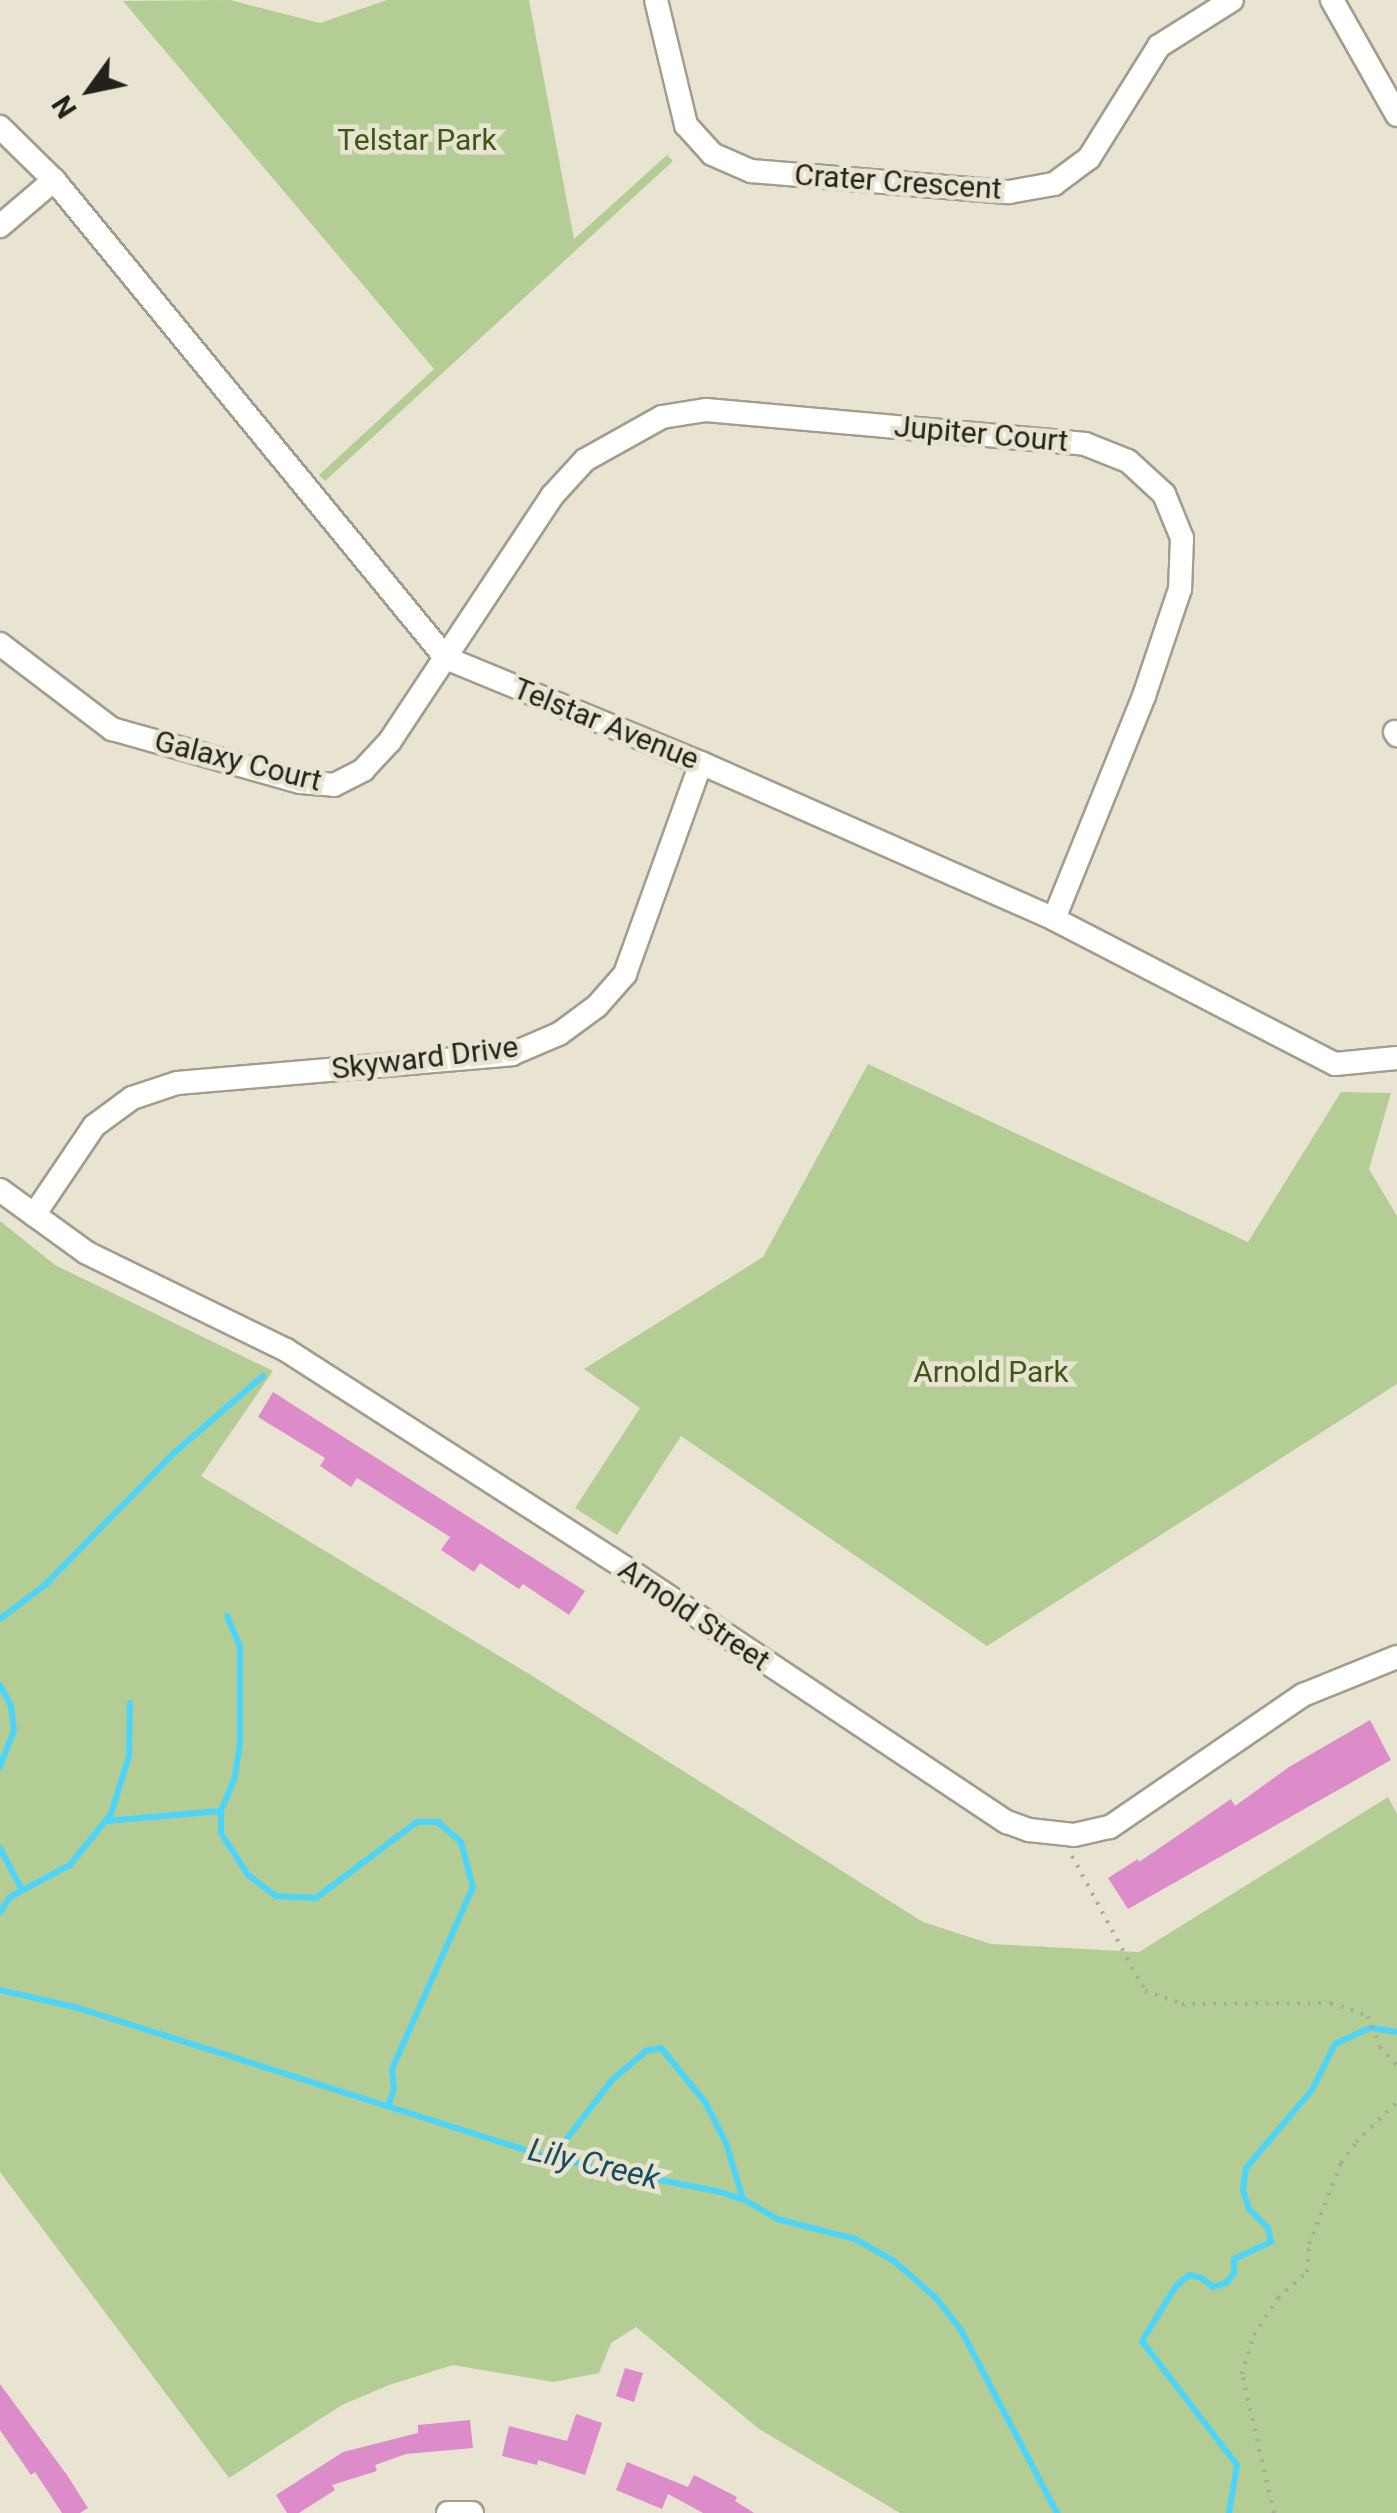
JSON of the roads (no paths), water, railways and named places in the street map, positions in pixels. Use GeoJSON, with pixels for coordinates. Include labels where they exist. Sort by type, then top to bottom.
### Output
{"type":"FeatureCollection","features":[{"type":"Feature","properties":{"kind":"street","name":"Crater Crescent"},"geometry":{"type":"LineString","coordinates":[[656,0],[686,126],[712,154],[751,171],[1010,192],[1054,184],[1089,158],[1159,46],[1232,0]]}},
{"type":"Feature","properties":{"kind":"street"},"geometry":{"type":"LineString","coordinates":[[1332,0],[1397,116]]}},
{"type":"Feature","properties":{"kind":"street","name":"Telstar Avenue"},"geometry":{"type":"LineString","coordinates":[[0,127],[54,180],[446,658],[701,763],[1054,919],[1334,1064],[1397,1058]]}},
{"type":"Feature","properties":{"kind":"street"},"geometry":{"type":"LineString","coordinates":[[0,226],[54,180]]}},
{"type":"Feature","properties":{"kind":"street","name":"Jupiter Court"},"geometry":{"type":"LineString","coordinates":[[446,658],[552,496],[585,460],[662,418],[706,410],[1086,444],[1128,461],[1164,494],[1182,538],[1180,589],[1144,696],[1054,919]]}},
{"type":"Feature","properties":{"kind":"street","name":"Galaxy Court"},"geometry":{"type":"LineString","coordinates":[[0,644],[112,729],[300,782],[334,785],[362,770],[390,742],[446,658]]}},
{"type":"Feature","properties":{"kind":"street","name":"Skyward Drive"},"geometry":{"type":"LineString","coordinates":[[34,1215],[94,1126],[132,1098],[178,1082],[512,1054],[559,1034],[597,1006],[625,974],[701,763]]}},
{"type":"Feature","properties":{"kind":"street","name":"Arnold Street"},"geometry":{"type":"LineString","coordinates":[[0,1190],[87,1253],[286,1350],[615,1561],[1007,1822],[1062,1835],[1110,1826],[1303,1695],[1397,1658]]}},
{"type":"Feature","properties":{"kind":"street"},"geometry":{"type":"LineString","coordinates":[[448,2513],[472,2513]]}},
{"type":"Feature","properties":{"kind":"waterway"},"geometry":{"type":"LineString","coordinates":[[0,1619],[45,1585],[175,1452],[263,1376]]}},
{"type":"Feature","properties":{"kind":"waterway"},"geometry":{"type":"LineString","coordinates":[[227,1616],[240,1646],[240,1744],[234,1780],[221,1811],[221,1833],[248,1875],[276,1896],[316,1898],[417,1822],[438,1822],[461,1842],[473,1887],[392,2069],[394,2088],[388,2106]]}},
{"type":"Feature","properties":{"kind":"waterway"},"geometry":{"type":"LineString","coordinates":[[0,1685],[11,1706],[14,1730],[0,1767]]}},
{"type":"Feature","properties":{"kind":"waterway"},"geometry":{"type":"LineString","coordinates":[[0,1912],[10,1897],[70,1865],[111,1814],[129,1756],[130,1703]]}},
{"type":"Feature","properties":{"kind":"waterway"},"geometry":{"type":"LineString","coordinates":[[106,1821],[221,1811]]}},
{"type":"Feature","properties":{"kind":"waterway"},"geometry":{"type":"LineString","coordinates":[[0,1848],[22,1890]]}},
{"type":"Feature","properties":{"kind":"waterway","name":"Lily Creek"},"geometry":{"type":"LineString","coordinates":[[0,1990],[78,2008],[552,2158],[716,2191],[743,2199],[777,2219],[855,2239],[894,2261],[936,2298],[961,2330],[1057,2513]]}},
{"type":"Feature","properties":{"kind":"waterway"},"geometry":{"type":"LineString","coordinates":[[1229,2513],[1237,2465],[1142,2341],[1176,2286],[1189,2275],[1202,2278],[1213,2287],[1226,2283],[1234,2273],[1234,2259],[1271,2242],[1268,2228],[1249,2209],[1243,2190],[1246,2168],[1312,2090],[1335,2044],[1370,2028],[1397,2032]]}},
{"type":"Feature","properties":{"kind":"waterway"},"geometry":{"type":"LineString","coordinates":[[552,2158],[612,2080],[646,2051],[661,2048],[705,2102],[726,2143],[743,2199]]}},
{"type":"Feature","properties":{"kind":"park label","name":"Telstar Park"},"geometry":{"type":"Point","coordinates":[417,140]}},
{"type":"Feature","properties":{"kind":"park label","name":"Arnold Park"},"geometry":{"type":"Point","coordinates":[991,1372]}}]}
